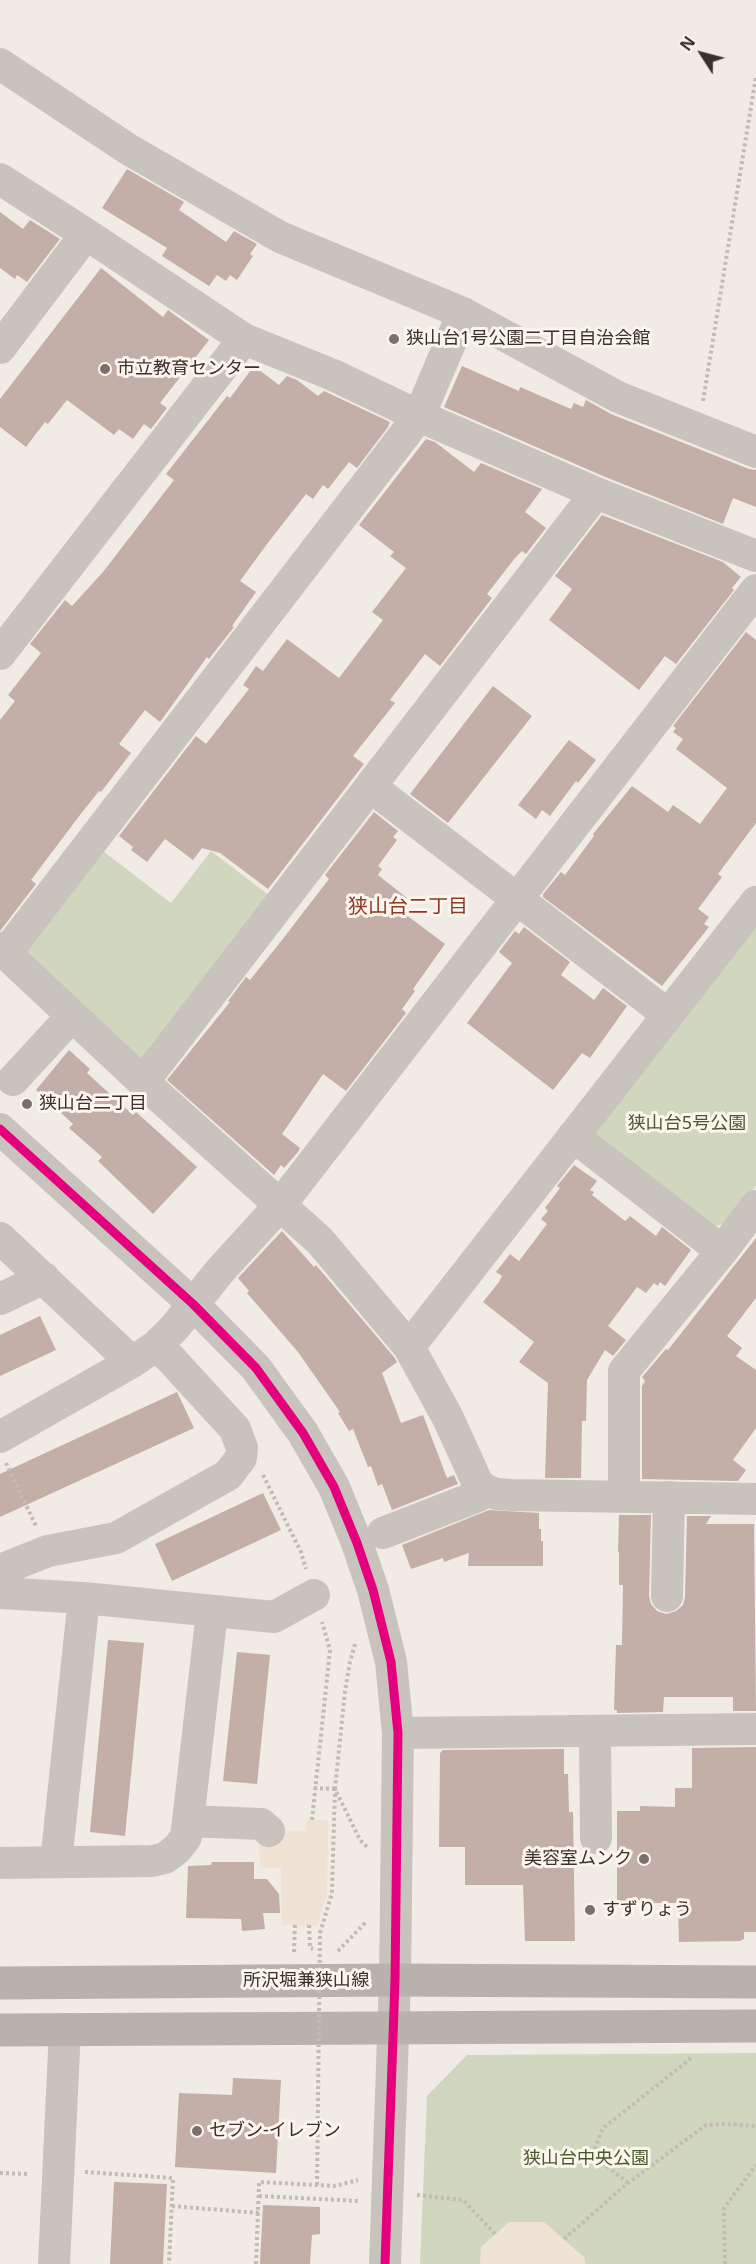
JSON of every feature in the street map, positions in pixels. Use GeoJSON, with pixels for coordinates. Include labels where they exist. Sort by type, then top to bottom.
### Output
{"type":"FeatureCollection","features":[{"type":"Feature","properties":{"kind":"main road","name":"所沢堀兼狭山線"},"geometry":{"type":"LineString","coordinates":[[0,1983],[395,1980],[756,1982]]}},
{"type":"Feature","properties":{"kind":"main road"},"geometry":{"type":"LineString","coordinates":[[0,2030],[394,2026],[756,2026]]}},
{"type":"Feature","properties":{"kind":"street"},"geometry":{"type":"LineString","coordinates":[[0,64],[128,149],[280,237],[464,313],[618,397],[756,452]]}},
{"type":"Feature","properties":{"kind":"street"},"geometry":{"type":"LineString","coordinates":[[0,179],[244,339],[333,375],[419,416],[596,493],[756,556]]}},
{"type":"Feature","properties":{"kind":"street"},"geometry":{"type":"LineString","coordinates":[[0,348],[86,234]]}},
{"type":"Feature","properties":{"kind":"street"},"geometry":{"type":"LineString","coordinates":[[464,313],[419,416],[3,951],[143,1083],[320,1241],[409,1347],[448,1418],[478,1484],[486,1490],[496,1494],[511,1495],[756,1499]]}},
{"type":"Feature","properties":{"kind":"street"},"geometry":{"type":"LineString","coordinates":[[0,654],[244,339]]}},
{"type":"Feature","properties":{"kind":"street"},"geometry":{"type":"LineString","coordinates":[[143,1083],[596,493]]}},
{"type":"Feature","properties":{"kind":"street"},"geometry":{"type":"LineString","coordinates":[[2,1449],[144,1354],[175,1327],[281,1204],[756,590]]}},
{"type":"Feature","properties":{"kind":"street"},"geometry":{"type":"LineString","coordinates":[[371,787],[667,1014]]}},
{"type":"Feature","properties":{"kind":"street"},"geometry":{"type":"LineString","coordinates":[[409,1347],[756,902]]}},
{"type":"Feature","properties":{"kind":"street"},"geometry":{"type":"LineString","coordinates":[[13,1080],[72,1016]]}},
{"type":"Feature","properties":{"kind":"street"},"geometry":{"type":"LineString","coordinates":[[0,1129],[193,1304],[256,1368],[303,1433],[334,1487],[373,1590],[391,1662],[398,1733],[394,2026],[385,2264]]}},
{"type":"Feature","properties":{"kind":"street"},"geometry":{"type":"LineString","coordinates":[[573,1136],[722,1251]]}},
{"type":"Feature","properties":{"kind":"street"},"geometry":{"type":"LineString","coordinates":[[624,1497],[624,1371],[756,1206]]}},
{"type":"Feature","properties":{"kind":"street"},"geometry":{"type":"LineString","coordinates":[[0,1238],[44,1278],[144,1354],[169,1357],[235,1429],[242,1448],[241,1458],[228,1474],[116,1538],[48,1551],[0,1570]]}},
{"type":"Feature","properties":{"kind":"street"},"geometry":{"type":"LineString","coordinates":[[0,1299],[44,1278]]}},
{"type":"Feature","properties":{"kind":"street"},"geometry":{"type":"LineString","coordinates":[[383,1533],[478,1496],[486,1490]]}},
{"type":"Feature","properties":{"kind":"street"},"geometry":{"type":"LineString","coordinates":[[667,1596],[669,1497]]}},
{"type":"Feature","properties":{"kind":"street"},"geometry":{"type":"LineString","coordinates":[[0,1593],[84,1598],[274,1617],[314,1595]]}},
{"type":"Feature","properties":{"kind":"street"},"geometry":{"type":"LineString","coordinates":[[56,1862],[84,1598]]}},
{"type":"Feature","properties":{"kind":"street"},"geometry":{"type":"LineString","coordinates":[[0,1863],[152,1861],[165,1858],[177,1849],[186,1837],[212,1612]]}},
{"type":"Feature","properties":{"kind":"street"},"geometry":{"type":"LineString","coordinates":[[398,1733],[756,1730]]}},
{"type":"Feature","properties":{"kind":"street"},"geometry":{"type":"LineString","coordinates":[[595,1731],[596,1838]]}},
{"type":"Feature","properties":{"kind":"street"},"geometry":{"type":"LineString","coordinates":[[188,1821],[261,1824],[269,1831]]}},
{"type":"Feature","properties":{"kind":"street"},"geometry":{"type":"LineString","coordinates":[[54,2264],[64,2029]]}},
{"type":"Feature","properties":{"kind":"path"},"geometry":{"type":"LineString","coordinates":[[699,429],[756,76]]}},
{"type":"Feature","properties":{"kind":"path"},"geometry":{"type":"LineString","coordinates":[[2,1449],[48,1551]]}},
{"type":"Feature","properties":{"kind":"path"},"geometry":{"type":"LineString","coordinates":[[241,1458],[260,1470],[301,1552],[330,1650],[312,1820]]}},
{"type":"Feature","properties":{"kind":"path"},"geometry":{"type":"LineString","coordinates":[[317,2185],[320,1933],[332,1893],[335,1789],[345,1690],[357,1638]]}},
{"type":"Feature","properties":{"kind":"path"},"geometry":{"type":"LineString","coordinates":[[314,1788],[335,1789]]}},
{"type":"Feature","properties":{"kind":"path"},"geometry":{"type":"LineString","coordinates":[[335,1789],[360,1840],[370,1850],[370,1839]]}},
{"type":"Feature","properties":{"kind":"path"},"geometry":{"type":"LineString","coordinates":[[333,1955],[369,1920]]}},
{"type":"Feature","properties":{"kind":"path"},"geometry":{"type":"LineString","coordinates":[[294,1962],[295,1925]]}},
{"type":"Feature","properties":{"kind":"path"},"geometry":{"type":"LineString","coordinates":[[309,1925],[310,1948],[320,1949]]}},
{"type":"Feature","properties":{"kind":"path"},"geometry":{"type":"LineString","coordinates":[[316,1962],[327,1962]]}},
{"type":"Feature","properties":{"kind":"path"},"geometry":{"type":"LineString","coordinates":[[628,2183],[602,2162],[595,2148],[603,2128],[689,2060],[694,2052]]}},
{"type":"Feature","properties":{"kind":"path"},"geometry":{"type":"LineString","coordinates":[[564,2240],[628,2183],[706,2125],[756,2126]]}},
{"type":"Feature","properties":{"kind":"path"},"geometry":{"type":"LineString","coordinates":[[725,2264],[724,2208],[756,2165]]}},
{"type":"Feature","properties":{"kind":"path"},"geometry":{"type":"LineString","coordinates":[[76,2172],[173,2178],[169,2264]]}},
{"type":"Feature","properties":{"kind":"path"},"geometry":{"type":"LineString","coordinates":[[0,2173],[16,2174]]}},
{"type":"Feature","properties":{"kind":"path"},"geometry":{"type":"LineString","coordinates":[[256,2264],[259,2182],[335,2186],[360,2179]]}},
{"type":"Feature","properties":{"kind":"path"},"geometry":{"type":"LineString","coordinates":[[416,2195],[463,2200],[495,2234]]}},
{"type":"Feature","properties":{"kind":"path"},"geometry":{"type":"LineString","coordinates":[[259,2196],[360,2201]]}},
{"type":"Feature","properties":{"kind":"path"},"geometry":{"type":"LineString","coordinates":[[172,2206],[259,2213]]}},
{"type":"Feature","properties":{"kind":"green space"},"geometry":{"type":"Polygon","coordinates":[[[99,848],[171,903],[211,851],[270,896],[149,1057],[138,1059],[24,957],[24,945],[99,848]]]}},
{"type":"Feature","properties":{"kind":"green space","name":"狭山台5号公園"},"geometry":{"type":"Polygon","coordinates":[[[756,918],[756,1186],[727,1223],[708,1228],[596,1143],[594,1130],[756,918]]]}},
{"type":"Feature","properties":{"kind":"green space","name":"狭山台中央公園"},"geometry":{"type":"Polygon","coordinates":[[[756,2053],[756,2264],[420,2264],[427,2096],[467,2055],[756,2053]]]}},
{"type":"Feature","properties":{"kind":"shaded area"},"geometry":{"type":"Polygon","coordinates":[[[307,1820],[328,1820],[327,1894],[317,1926],[282,1925],[281,1868],[260,1868],[259,1832],[306,1831],[307,1820]]]}},
{"type":"Feature","properties":{"kind":"shaded area"},"geometry":{"type":"Polygon","coordinates":[[[509,2222],[544,2222],[585,2258],[585,2264],[480,2264],[481,2247],[509,2222]]]}},
{"type":"Feature","properties":{"kind":"building"},"geometry":{"type":"Polygon","coordinates":[[[127,169],[184,202],[179,210],[226,242],[234,231],[257,244],[250,254],[253,256],[237,280],[230,275],[226,281],[217,275],[209,286],[162,256],[167,248],[102,208],[127,169]]]}},
{"type":"Feature","properties":{"kind":"building"},"geometry":{"type":"Polygon","coordinates":[[[0,212],[23,229],[30,220],[60,239],[27,282],[17,275],[15,279],[0,268],[0,212]]]}},
{"type":"Feature","properties":{"kind":"building","name":"市立教育センター"},"geometry":{"type":"Polygon","coordinates":[[[101,268],[163,317],[168,310],[209,340],[160,403],[167,408],[151,429],[144,424],[133,439],[119,429],[114,435],[67,400],[48,424],[45,422],[26,447],[0,427],[0,399],[101,268]]]}},
{"type":"Feature","properties":{"kind":"building"},"geometry":{"type":"Polygon","coordinates":[[[254,366],[279,385],[287,376],[297,380],[318,396],[324,391],[390,422],[388,427],[357,468],[349,462],[328,489],[323,485],[313,499],[306,494],[267,544],[240,581],[256,592],[232,626],[234,627],[209,659],[207,657],[160,722],[145,710],[119,744],[131,753],[31,880],[36,884],[0,931],[0,720],[15,701],[8,695],[41,653],[30,644],[65,600],[72,606],[103,572],[174,480],[166,474],[227,396],[230,398],[254,366]]]}},
{"type":"Feature","properties":{"kind":"building"},"geometry":{"type":"Polygon","coordinates":[[[462,366],[519,391],[520,387],[571,409],[574,403],[583,407],[586,400],[611,414],[756,470],[756,507],[733,498],[723,524],[603,476],[444,407],[462,366]]]}},
{"type":"Feature","properties":{"kind":"building"},"geometry":{"type":"Polygon","coordinates":[[[426,439],[435,442],[474,472],[481,463],[542,489],[525,512],[546,528],[526,554],[522,551],[515,558],[487,594],[492,598],[440,666],[425,654],[390,700],[395,703],[353,756],[364,764],[268,889],[220,853],[202,848],[193,860],[165,839],[147,862],[131,850],[133,847],[119,836],[196,736],[206,744],[249,689],[243,685],[256,666],[263,671],[287,639],[339,678],[383,620],[372,612],[406,568],[390,556],[394,552],[359,525],[426,439]]]}},
{"type":"Feature","properties":{"kind":"building"},"geometry":{"type":"Polygon","coordinates":[[[602,515],[723,562],[741,577],[732,588],[734,590],[676,664],[665,656],[639,690],[549,620],[572,589],[555,576],[602,515]]]}},
{"type":"Feature","properties":{"kind":"building"},"geometry":{"type":"Polygon","coordinates":[[[746,632],[756,640],[756,823],[718,874],[722,877],[698,909],[709,917],[704,924],[709,927],[662,986],[543,897],[543,894],[561,872],[565,875],[594,836],[593,834],[632,786],[668,812],[673,805],[700,824],[727,788],[676,749],[683,739],[673,732],[676,728],[673,726],[746,632]]]}},
{"type":"Feature","properties":{"kind":"building"},"geometry":{"type":"Polygon","coordinates":[[[493,686],[532,716],[448,823],[410,794],[493,686]]]}},
{"type":"Feature","properties":{"kind":"building"},"geometry":{"type":"Polygon","coordinates":[[[569,740],[596,760],[578,783],[576,781],[550,816],[542,810],[536,819],[518,805],[569,740]]]}},
{"type":"Feature","properties":{"kind":"building"},"geometry":{"type":"Polygon","coordinates":[[[374,812],[398,831],[393,837],[397,840],[378,866],[382,869],[378,875],[407,898],[400,908],[401,911],[445,944],[413,989],[415,991],[402,1009],[406,1013],[346,1091],[323,1074],[282,1134],[300,1148],[284,1168],[281,1165],[274,1175],[167,1080],[230,1002],[228,1001],[246,977],[250,980],[282,940],[329,879],[325,875],[374,812]]]}},
{"type":"Feature","properties":{"kind":"building"},"geometry":{"type":"Polygon","coordinates":[[[524,927],[570,962],[561,975],[594,1000],[603,988],[627,1006],[590,1058],[582,1053],[553,1090],[467,1023],[512,963],[499,952],[515,931],[519,934],[524,927]]]}},
{"type":"Feature","properties":{"kind":"building"},"geometry":{"type":"Polygon","coordinates":[[[69,1050],[90,1069],[87,1073],[133,1115],[136,1112],[197,1167],[153,1214],[98,1161],[102,1157],[69,1128],[73,1124],[36,1090],[69,1050]]]}},
{"type":"Feature","properties":{"kind":"building"},"geometry":{"type":"Polygon","coordinates":[[[574,1165],[597,1181],[590,1190],[594,1192],[592,1195],[625,1221],[630,1216],[656,1236],[662,1227],[691,1250],[665,1286],[660,1282],[658,1286],[654,1283],[646,1293],[637,1287],[608,1326],[626,1340],[613,1356],[605,1350],[587,1380],[586,1421],[582,1421],[581,1478],[545,1478],[548,1383],[519,1362],[534,1342],[483,1302],[499,1282],[502,1276],[496,1272],[510,1254],[519,1261],[547,1224],[541,1219],[548,1211],[545,1208],[560,1188],[557,1186],[574,1165]]]}},
{"type":"Feature","properties":{"kind":"building"},"geometry":{"type":"Polygon","coordinates":[[[282,1231],[314,1267],[316,1265],[394,1357],[397,1362],[382,1373],[401,1423],[423,1415],[447,1478],[454,1475],[458,1484],[392,1510],[382,1484],[378,1486],[371,1466],[368,1467],[353,1429],[349,1431],[338,1413],[340,1412],[298,1352],[247,1293],[249,1291],[238,1278],[282,1231]]]}},
{"type":"Feature","properties":{"kind":"building"},"geometry":{"type":"Polygon","coordinates":[[[756,1238],[756,1298],[727,1336],[742,1348],[736,1356],[756,1370],[756,1428],[733,1460],[746,1470],[738,1481],[642,1479],[642,1386],[645,1381],[642,1377],[666,1349],[668,1350],[756,1238]]]}},
{"type":"Feature","properties":{"kind":"building"},"geometry":{"type":"Polygon","coordinates":[[[40,1316],[56,1350],[0,1376],[0,1335],[40,1316]]]}},
{"type":"Feature","properties":{"kind":"building"},"geometry":{"type":"Polygon","coordinates":[[[177,1392],[194,1428],[0,1517],[0,1474],[177,1392]]]}},
{"type":"Feature","properties":{"kind":"building"},"geometry":{"type":"Polygon","coordinates":[[[263,1493],[281,1530],[172,1581],[155,1544],[263,1493]]]}},
{"type":"Feature","properties":{"kind":"building"},"geometry":{"type":"Polygon","coordinates":[[[489,1510],[539,1513],[539,1529],[541,1529],[541,1541],[543,1541],[543,1566],[468,1566],[469,1553],[444,1562],[443,1558],[411,1569],[402,1545],[489,1510]]]}},
{"type":"Feature","properties":{"kind":"building"},"geometry":{"type":"Polygon","coordinates":[[[619,1515],[651,1515],[649,1596],[651,1604],[657,1611],[666,1614],[676,1611],[683,1605],[685,1597],[687,1516],[711,1516],[706,1524],[754,1524],[756,1711],[733,1711],[733,1697],[664,1697],[663,1712],[617,1713],[617,1710],[614,1710],[616,1645],[622,1645],[623,1585],[619,1585],[619,1515]]]}},
{"type":"Feature","properties":{"kind":"building"},"geometry":{"type":"Polygon","coordinates":[[[108,1640],[144,1643],[125,1836],[90,1832],[108,1640]]]}},
{"type":"Feature","properties":{"kind":"building"},"geometry":{"type":"Polygon","coordinates":[[[237,1652],[270,1655],[257,1784],[223,1781],[237,1652]]]}},
{"type":"Feature","properties":{"kind":"building"},"geometry":{"type":"Polygon","coordinates":[[[756,1747],[756,1932],[744,1932],[744,1939],[740,1941],[679,1942],[678,1903],[617,1903],[617,1811],[640,1811],[640,1806],[675,1807],[675,1788],[692,1788],[692,1748],[756,1747]]]}},
{"type":"Feature","properties":{"kind":"building"},"geometry":{"type":"Polygon","coordinates":[[[564,1749],[564,1774],[568,1774],[569,1812],[573,1812],[575,1941],[525,1941],[523,1885],[465,1885],[465,1847],[439,1847],[440,1753],[443,1750],[564,1749]]]}},
{"type":"Feature","properties":{"kind":"building"},"geometry":{"type":"Polygon","coordinates":[[[212,1862],[254,1862],[254,1879],[267,1879],[279,1894],[280,1913],[263,1913],[265,1929],[242,1931],[241,1919],[186,1918],[188,1866],[211,1865],[212,1862]]]}},
{"type":"Feature","properties":{"kind":"building"},"geometry":{"type":"Polygon","coordinates":[[[233,2078],[281,2080],[276,2173],[175,2167],[179,2093],[232,2095],[233,2078]]]}},
{"type":"Feature","properties":{"kind":"building"},"geometry":{"type":"Polygon","coordinates":[[[114,2182],[167,2184],[163,2264],[110,2264],[114,2182]]]}},
{"type":"Feature","properties":{"kind":"building"},"geometry":{"type":"Polygon","coordinates":[[[263,2205],[320,2207],[320,2234],[312,2235],[310,2264],[260,2264],[263,2205]]]}},
{"type":"Feature","properties":{"kind":"transit line"},"geometry":{"type":"LineString","coordinates":[[0,1129],[193,1304],[256,1368],[303,1433],[334,1487],[373,1590],[391,1662],[398,1733],[395,1980],[385,2264]]}},
{"type":"Feature","properties":{"kind":"place","name":"狭山台1号公園二丁目自治会館"},"geometry":{"type":"Point","coordinates":[394,339]}},
{"type":"Feature","properties":{"kind":"place","name":"市立教育センター"},"geometry":{"type":"Point","coordinates":[105,369]}},
{"type":"Feature","properties":{"kind":"place","name":"狭山台二丁目"},"geometry":{"type":"Point","coordinates":[27,1104]}},
{"type":"Feature","properties":{"kind":"place","name":"美容室ムンク"},"geometry":{"type":"Point","coordinates":[644,1859]}},
{"type":"Feature","properties":{"kind":"place","name":"すずりょう"},"geometry":{"type":"Point","coordinates":[590,1910]}},
{"type":"Feature","properties":{"kind":"place","name":"セブン-イレブン"},"geometry":{"type":"Point","coordinates":[197,2131]}},
{"type":"Feature","properties":{"kind":"district","name":"狭山台二丁目"},"geometry":{"type":"Point","coordinates":[408,907]}}]}
